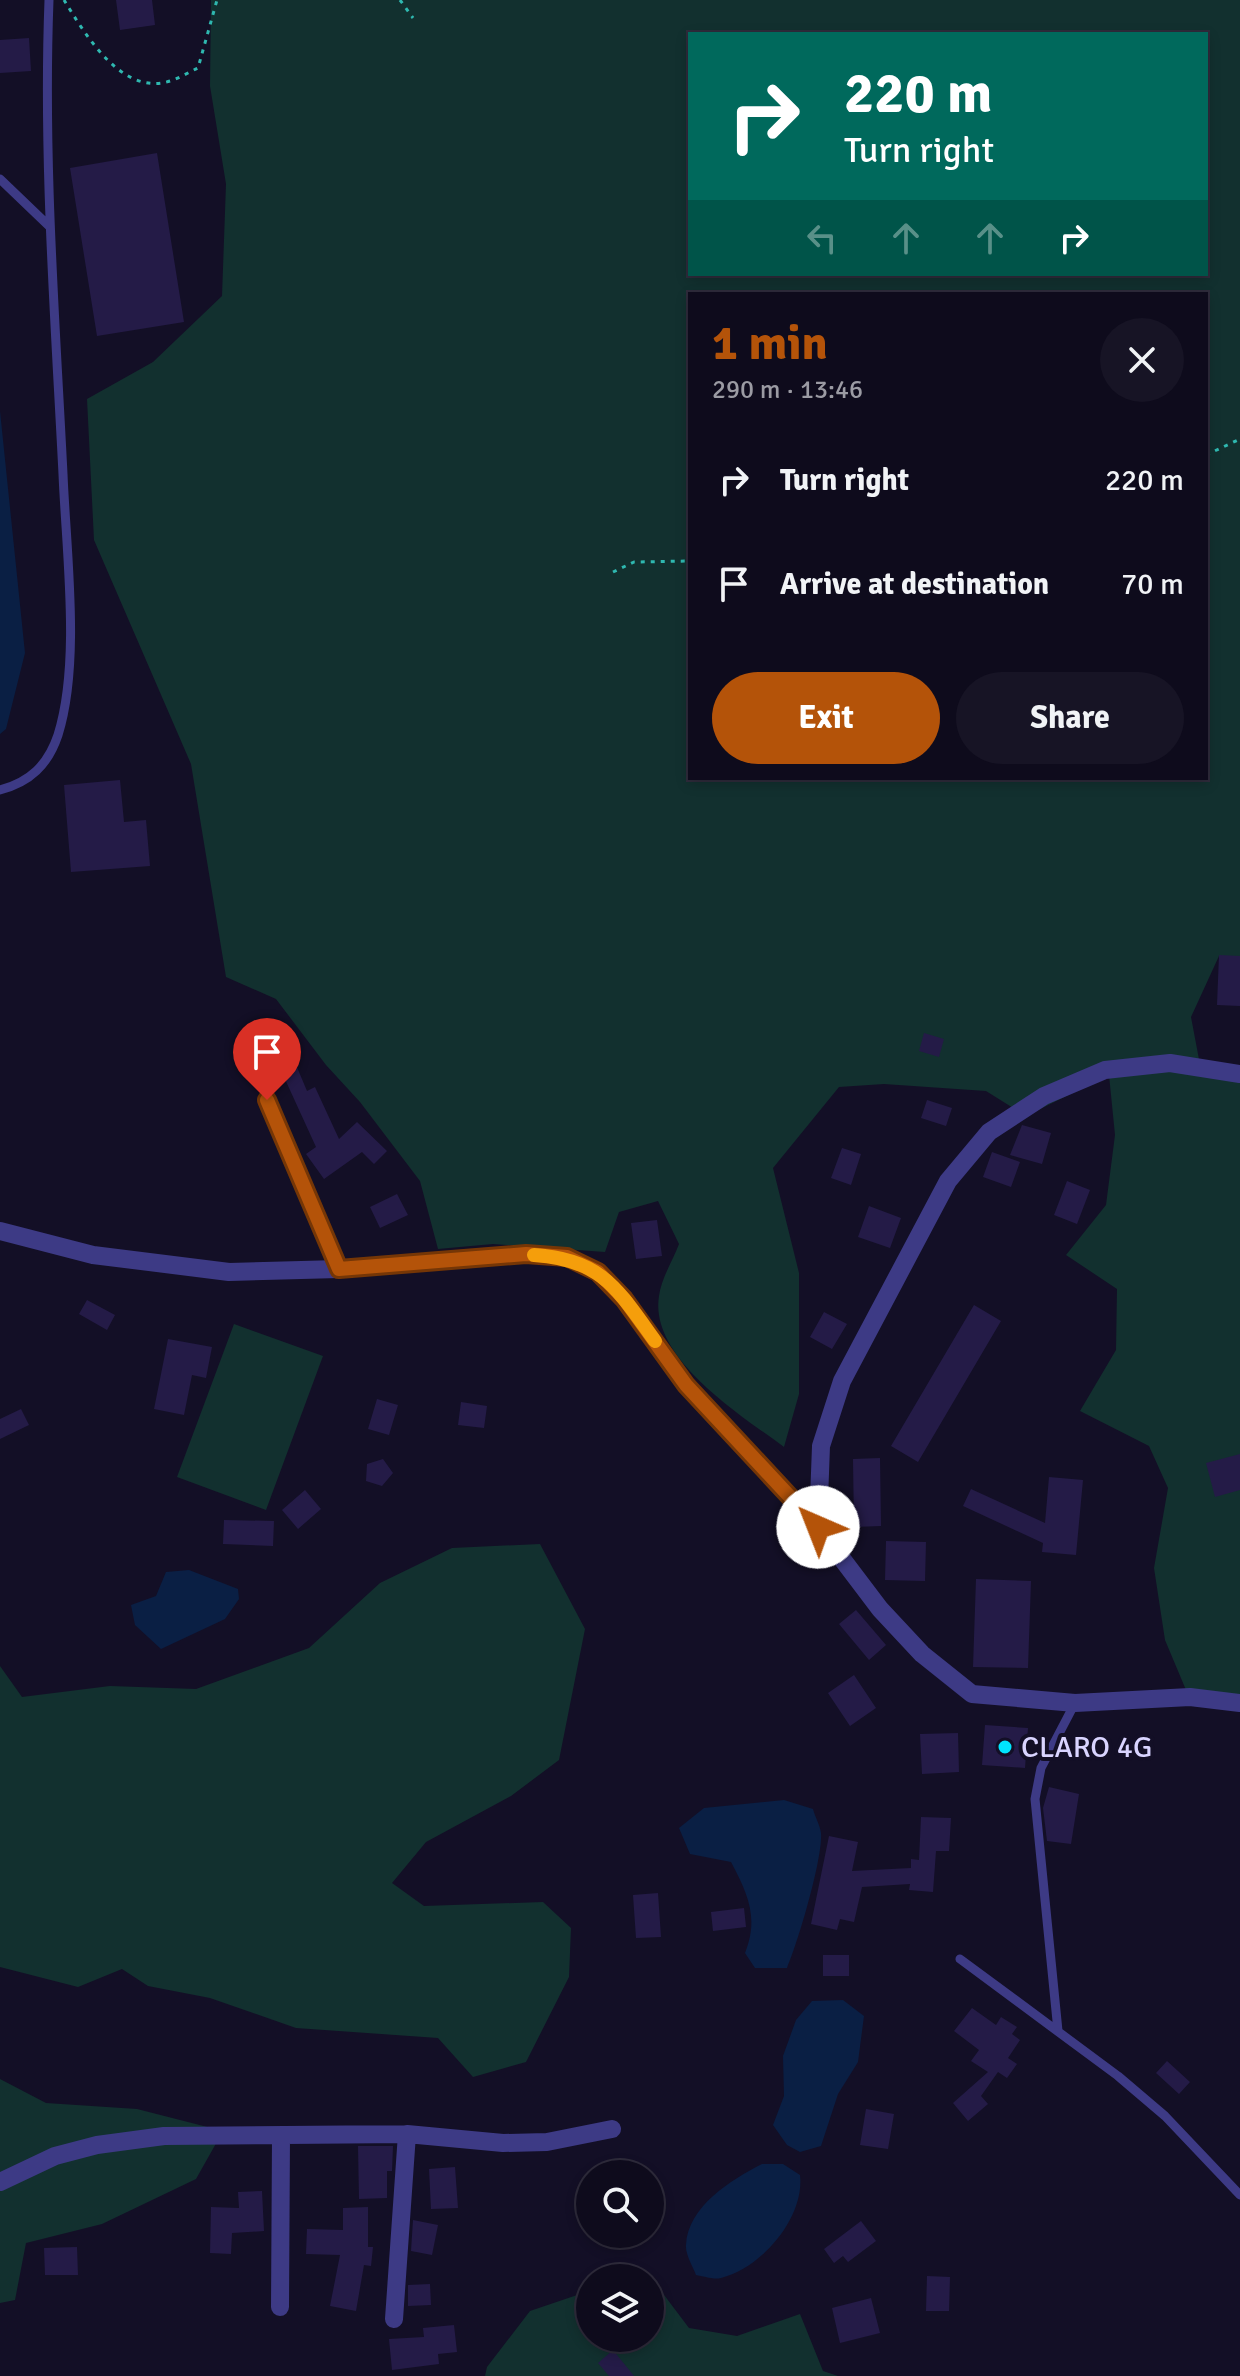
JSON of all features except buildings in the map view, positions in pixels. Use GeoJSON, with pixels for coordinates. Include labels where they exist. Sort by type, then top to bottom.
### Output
{"type":"FeatureCollection","features":[{"type":"Feature","properties":{"kind":"street"},"geometry":{"type":"LineString","coordinates":[[818,1527],[821,1446],[842,1381],[948,1181],[989,1132],[1044,1096],[1105,1070],[1170,1063],[1240,1074]]}},
{"type":"Feature","properties":{"kind":"street"},"geometry":{"type":"LineString","coordinates":[[0,1231],[93,1255],[229,1272],[339,1269],[526,1254],[567,1257],[598,1272],[624,1299],[686,1385],[818,1527],[880,1609],[922,1654],[972,1694],[1075,1703],[1190,1697],[1240,1703]]}},
{"type":"Feature","properties":{"kind":"street"},"geometry":{"type":"LineString","coordinates":[[0,2182],[55,2156],[97,2145],[164,2136],[407,2134],[532,2142],[612,2129]]}},
{"type":"Feature","properties":{"kind":"street"},"geometry":{"type":"LineString","coordinates":[[394,2319],[407,2134]]}},
{"type":"Feature","properties":{"kind":"street"},"geometry":{"type":"LineString","coordinates":[[280,2307],[281,2136]]}},
{"type":"Feature","properties":{"kind":"lane"},"geometry":{"type":"LineString","coordinates":[[0,790],[33,777],[57,737],[69,680],[67,557],[49,226],[46,83],[49,0]]}},
{"type":"Feature","properties":{"kind":"lane"},"geometry":{"type":"LineString","coordinates":[[0,179],[49,226]]}},
{"type":"Feature","properties":{"kind":"lane"},"geometry":{"type":"LineString","coordinates":[[267,1100],[339,1269]]}},
{"type":"Feature","properties":{"kind":"lane"},"geometry":{"type":"LineString","coordinates":[[1058,2031],[1035,1799],[1041,1768],[1075,1703]]}},
{"type":"Feature","properties":{"kind":"lane"},"geometry":{"type":"LineString","coordinates":[[960,1959],[1058,2031],[1165,2116],[1240,2195]]}},
{"type":"Feature","properties":{"kind":"path"},"geometry":{"type":"LineString","coordinates":[[64,0],[112,64],[134,81],[167,83],[198,68],[217,0]]}},
{"type":"Feature","properties":{"kind":"path"},"geometry":{"type":"LineString","coordinates":[[400,0],[413,18]]}},
{"type":"Feature","properties":{"kind":"path"},"geometry":{"type":"LineString","coordinates":[[1208,454],[1240,439]]}},
{"type":"Feature","properties":{"kind":"path"},"geometry":{"type":"LineString","coordinates":[[613,572],[634,562],[688,561]]}},
{"type":"Feature","properties":{"kind":"green space"},"geometry":{"type":"Polygon","coordinates":[[[211,0],[1240,0],[1240,956],[1219,956],[1191,1017],[1201,1070],[1240,1077],[1240,1698],[1186,1690],[1165,1640],[1154,1568],[1168,1488],[1149,1446],[1080,1411],[1116,1350],[1117,1289],[1066,1255],[1106,1205],[1115,1135],[1109,1075],[1026,1116],[986,1091],[884,1084],[839,1087],[773,1168],[799,1273],[799,1394],[784,1447],[702,1383],[668,1341],[660,1319],[659,1296],[679,1244],[658,1201],[619,1212],[605,1252],[493,1244],[438,1249],[420,1181],[360,1102],[326,1065],[276,999],[226,977],[191,764],[94,540],[87,399],[153,362],[222,296],[226,184],[210,86],[211,0]]]}},
{"type":"Feature","properties":{"kind":"green space"},"geometry":{"type":"Polygon","coordinates":[[[234,1324],[323,1356],[266,1510],[177,1477],[234,1324]]]}},
{"type":"Feature","properties":{"kind":"green space"},"geometry":{"type":"Polygon","coordinates":[[[540,1544],[585,1629],[559,1760],[511,1796],[426,1842],[392,1883],[424,1906],[543,1902],[571,1928],[569,1977],[526,2062],[473,2077],[438,2038],[296,2028],[210,1998],[148,1986],[122,1969],[78,1987],[0,1967],[0,1666],[22,1697],[110,1686],[196,1689],[309,1648],[380,1583],[452,1548],[540,1544]]]}},
{"type":"Feature","properties":{"kind":"green space"},"geometry":{"type":"Polygon","coordinates":[[[0,2079],[46,2103],[137,2109],[223,2131],[196,2179],[102,2224],[26,2243],[15,2300],[0,2303],[0,2079]]]}},
{"type":"Feature","properties":{"kind":"green space"},"geometry":{"type":"Polygon","coordinates":[[[576,2295],[576,2352],[664,2352],[664,2295],[689,2328],[737,2336],[800,2314],[823,2371],[838,2376],[485,2376],[487,2367],[530,2311],[576,2295]]]}},
{"type":"Feature","properties":{"kind":"water"},"geometry":{"type":"Polygon","coordinates":[[[0,411],[25,653],[6,729],[0,734],[0,411]]]}},
{"type":"Feature","properties":{"kind":"water"},"geometry":{"type":"Polygon","coordinates":[[[189,1570],[238,1589],[239,1599],[225,1619],[161,1649],[135,1625],[131,1605],[156,1596],[166,1572],[189,1570]]]}},
{"type":"Feature","properties":{"kind":"water"},"geometry":{"type":"Polygon","coordinates":[[[784,1800],[813,1809],[821,1833],[821,1845],[803,1921],[787,1968],[755,1968],[745,1953],[751,1929],[750,1906],[731,1862],[690,1854],[679,1828],[704,1808],[784,1800]]]}},
{"type":"Feature","properties":{"kind":"water"},"geometry":{"type":"Polygon","coordinates":[[[843,2000],[864,2016],[858,2062],[838,2094],[821,2146],[800,2152],[787,2145],[773,2125],[784,2096],[783,2056],[796,2020],[812,2001],[843,2000]]]}},
{"type":"Feature","properties":{"kind":"water"},"geometry":{"type":"Polygon","coordinates":[[[762,2164],[783,2164],[800,2175],[796,2207],[788,2223],[778,2238],[751,2264],[718,2278],[696,2275],[686,2249],[694,2218],[725,2186],[762,2164]]]}},
{"type":"Feature","properties":{"kind":"slow traffic"},"geometry":{"type":"LineString","coordinates":[[534,1255],[567,1257],[598,1272],[624,1299],[655,1341]]}},
{"type":"Feature","properties":{"kind":"place","name":"CLARO 4G"},"geometry":{"type":"Point","coordinates":[1005,1747]}},
{"type":"Feature","properties":{"kind":"route"},"geometry":{"type":"LineString","coordinates":[[267,1100],[339,1269],[526,1254],[567,1257],[598,1272],[624,1299],[686,1385],[818,1527]]}}]}
